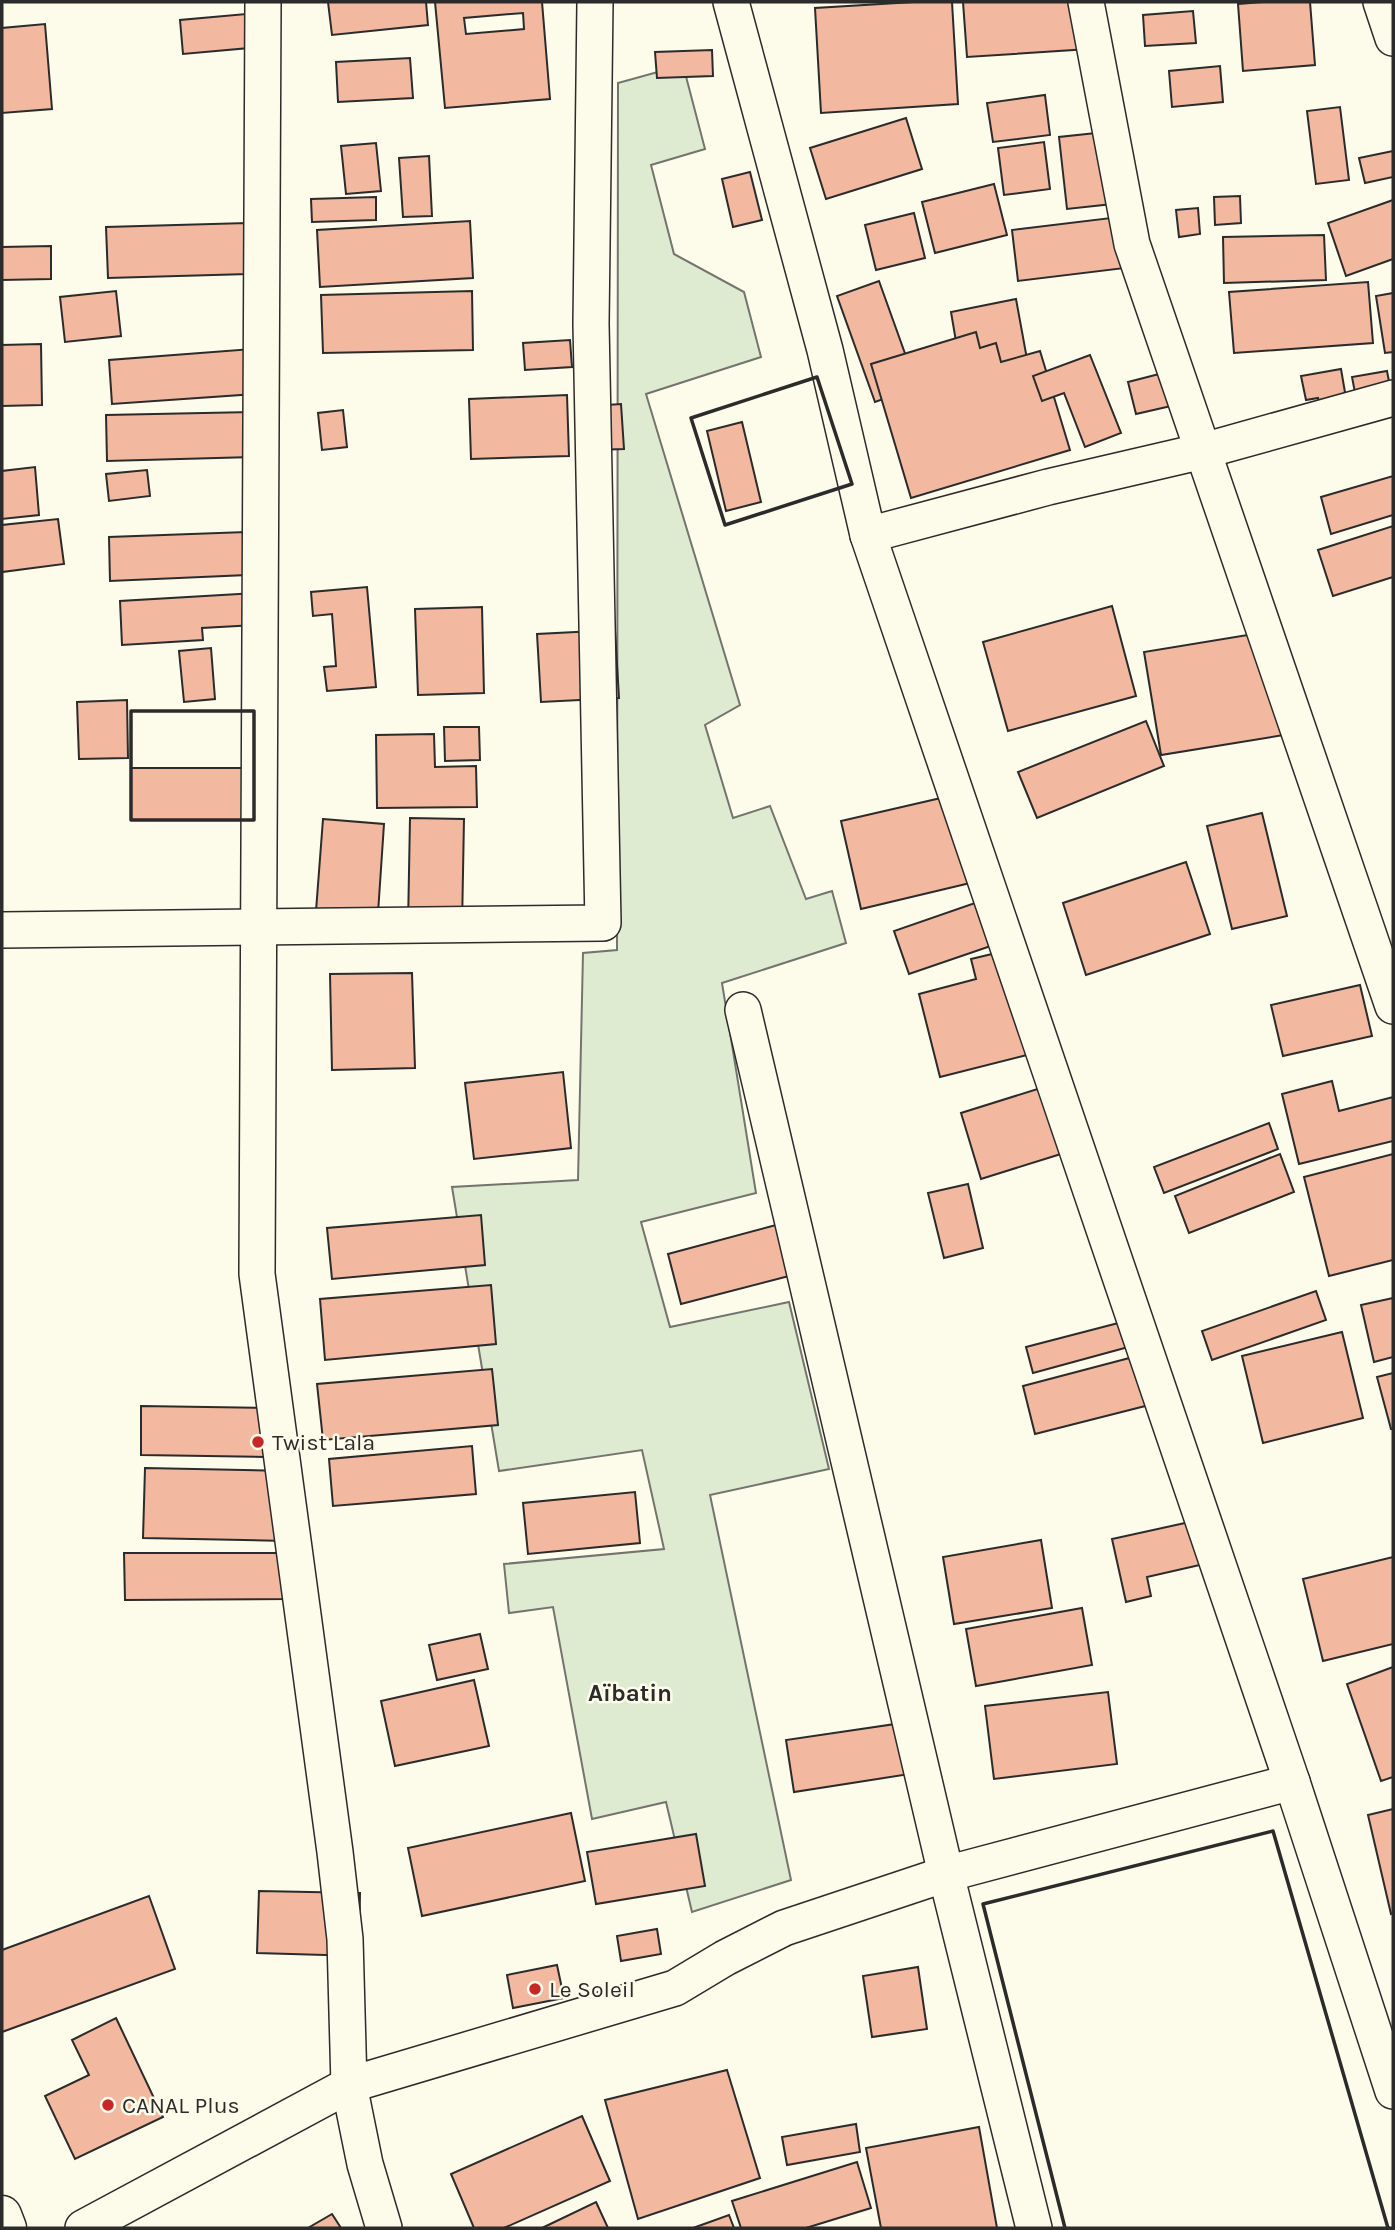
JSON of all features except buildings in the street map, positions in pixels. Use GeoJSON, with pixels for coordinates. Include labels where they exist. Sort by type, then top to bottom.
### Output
{"type":"FeatureCollection","features":[{"type":"Feature","properties":{"kind":"main road"},"geometry":{"type":"LineString","coordinates":[[2,2215],[8,2228]]}},
{"type":"Feature","properties":{"kind":"street"},"geometry":{"type":"LineString","coordinates":[[263,2],[257,1274],[338,1877],[345,1939],[349,2085],[365,2164],[384,2228]]}},
{"type":"Feature","properties":{"kind":"street"},"geometry":{"type":"LineString","coordinates":[[2,930],[603,923],[591,324],[595,2]]}},
{"type":"Feature","properties":{"kind":"street"},"geometry":{"type":"LineString","coordinates":[[731,2],[825,350],[868,535],[1292,1782],[1393,2091]]}},
{"type":"Feature","properties":{"kind":"street"},"geometry":{"type":"LineString","coordinates":[[1086,2],[1132,244],[1393,1006]]}},
{"type":"Feature","properties":{"kind":"street"},"geometry":{"type":"LineString","coordinates":[[1381,2],[1393,38]]}},
{"type":"Feature","properties":{"kind":"street"},"geometry":{"type":"LineString","coordinates":[[868,535],[1203,451],[1393,398]]}},
{"type":"Feature","properties":{"kind":"street"},"geometry":{"type":"LineString","coordinates":[[743,1010],[946,1874],[1034,2228]]}},
{"type":"Feature","properties":{"kind":"street"},"geometry":{"type":"LineString","coordinates":[[83,2228],[349,2085],[676,1988],[725,1958],[784,1928],[946,1874],[1292,1782]]}},
{"type":"Feature","properties":{"kind":"green space"},"geometry":{"type":"Polygon","coordinates":[[[683,65],[705,149],[651,165],[674,254],[744,292],[761,357],[646,394],[740,705],[705,725],[733,818],[770,806],[806,899],[832,891],[846,943],[722,983],[756,1193],[641,1222],[670,1327],[789,1302],[829,1469],[710,1495],[791,1880],[692,1912],[666,1802],[592,1819],[553,1607],[509,1613],[504,1564],[664,1549],[642,1450],[499,1471],[452,1187],[578,1180],[583,953],[617,950],[618,83],[683,65]]]}},
{"type":"Feature","properties":{"kind":"wall"},"geometry":{"type":"LineString","coordinates":[[817,377],[852,484],[725,525],[691,418],[817,377]]}},
{"type":"Feature","properties":{"kind":"wall"},"geometry":{"type":"LineString","coordinates":[[131,711],[254,711],[254,820],[131,820],[131,711]]}},
{"type":"Feature","properties":{"kind":"wall"},"geometry":{"type":"LineString","coordinates":[[1065,2228],[983,1904],[1273,1831],[1388,2228]]}},
{"type":"Feature","properties":{"kind":"place","name":"Twist Lala"},"geometry":{"type":"Point","coordinates":[258,1442]}},
{"type":"Feature","properties":{"kind":"place","name":"Le Soleil"},"geometry":{"type":"Point","coordinates":[535,1989]}},
{"type":"Feature","properties":{"kind":"place","name":"CANAL Plus"},"geometry":{"type":"Point","coordinates":[108,2105]}},
{"type":"Feature","properties":{"kind":"district","name":"Aïbatin"},"geometry":{"type":"Point","coordinates":[630,1693]}}]}
